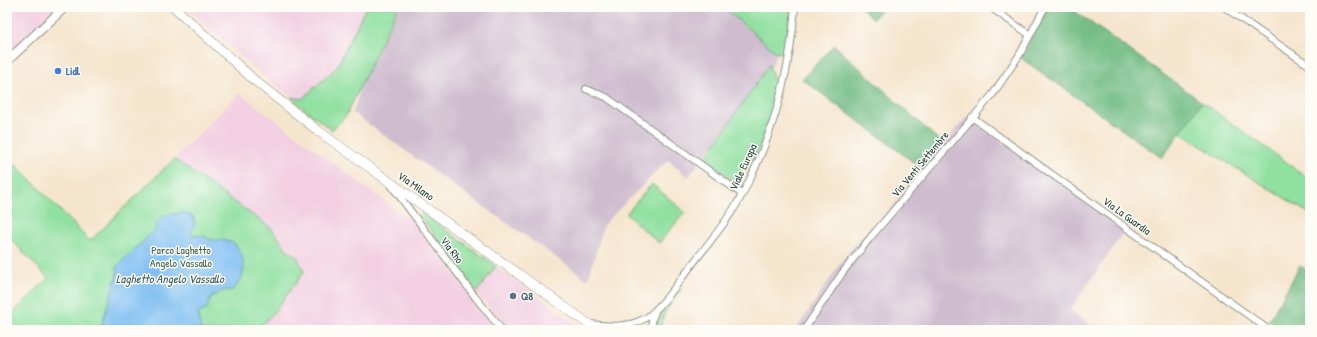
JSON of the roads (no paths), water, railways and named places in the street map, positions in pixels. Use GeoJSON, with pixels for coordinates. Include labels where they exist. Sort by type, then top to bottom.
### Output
{"type":"FeatureCollection","features":[{"type":"Feature","properties":{"kind":"main road","name":"Via Milano"},"geometry":{"type":"LineString","coordinates":[[174,7],[254,80],[306,121],[387,181],[597,330]]}},
{"type":"Feature","properties":{"kind":"street"},"geometry":{"type":"LineString","coordinates":[[8,60],[65,7]]}},
{"type":"Feature","properties":{"kind":"street","name":"Via Milano"},"geometry":{"type":"LineString","coordinates":[[181,7],[226,55]]}},
{"type":"Feature","properties":{"kind":"street","name":"Viale Europa"},"geometry":{"type":"LineString","coordinates":[[588,324],[619,326],[642,320],[655,312],[704,249],[742,194],[765,144],[778,102],[790,54],[795,7]]}},
{"type":"Feature","properties":{"kind":"street"},"geometry":{"type":"LineString","coordinates":[[990,7],[1030,36]]}},
{"type":"Feature","properties":{"kind":"street","name":"Via Venti Settembre"},"geometry":{"type":"LineString","coordinates":[[804,330],[843,272],[972,117],[993,94],[1020,54],[1045,7]]}},
{"type":"Feature","properties":{"kind":"street"},"geometry":{"type":"LineString","coordinates":[[1224,7],[1310,66]]}},
{"type":"Feature","properties":{"kind":"street"},"geometry":{"type":"LineString","coordinates":[[586,89],[606,97],[742,194]]}},
{"type":"Feature","properties":{"kind":"street","name":"Via La Guardia"},"geometry":{"type":"LineString","coordinates":[[972,117],[1259,327],[1269,330]]}},
{"type":"Feature","properties":{"kind":"street","name":"Via Rho"},"geometry":{"type":"LineString","coordinates":[[387,181],[502,330]]}},
{"type":"Feature","properties":{"kind":"street","name":"Viale Europa"},"geometry":{"type":"LineString","coordinates":[[651,329],[655,312]]}},
{"type":"Feature","properties":{"kind":"street"},"geometry":{"type":"LineString","coordinates":[[630,330],[642,320]]}},
{"type":"Feature","properties":{"kind":"water","name":"Laghetto Angelo Vassallo"},"geometry":{"type":"Polygon","coordinates":[[[183,213],[193,216],[195,224],[191,232],[193,235],[204,236],[211,240],[222,240],[234,243],[240,251],[243,260],[244,270],[241,279],[233,290],[223,291],[211,297],[206,310],[198,313],[201,330],[100,330],[117,275],[117,266],[155,230],[159,220],[162,217],[169,214],[183,213]]]}},
{"type":"Feature","properties":{"kind":"place","name":"Lidl"},"geometry":{"type":"Point","coordinates":[58,71]}},
{"type":"Feature","properties":{"kind":"place","name":"Q8"},"geometry":{"type":"Point","coordinates":[513,296]}},
{"type":"Feature","properties":{"kind":"park label","name":"Parco Laghetto Angelo Vassallo"},"geometry":{"type":"Point","coordinates":[181,256]}}]}
